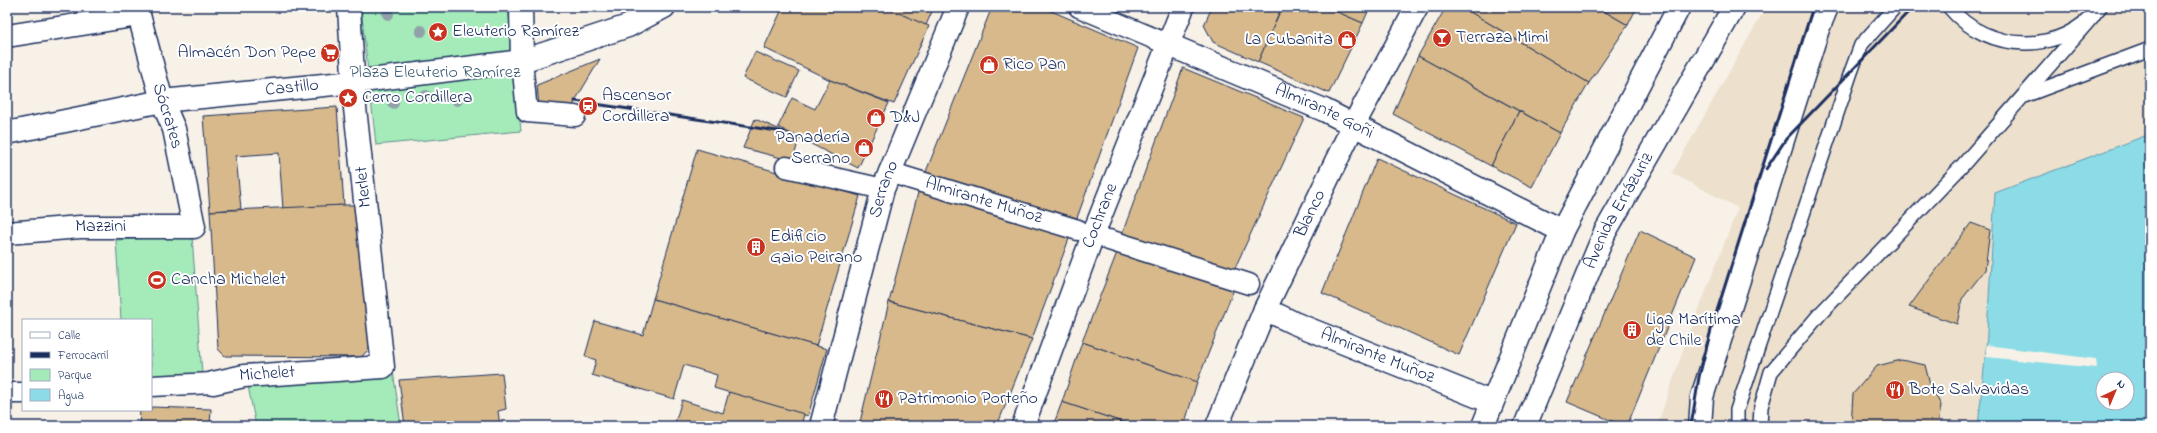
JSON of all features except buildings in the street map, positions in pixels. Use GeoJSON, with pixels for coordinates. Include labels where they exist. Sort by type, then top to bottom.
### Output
{"type":"FeatureCollection","features":[{"type":"Feature","properties":{"kind":"street","name":"Merlet"},"geometry":{"type":"LineString","coordinates":[[349,7],[354,82],[383,367]]}},
{"type":"Feature","properties":{"kind":"street"},"geometry":{"type":"LineString","coordinates":[[521,7],[522,61],[527,112],[574,116]]}},
{"type":"Feature","properties":{"kind":"street","name":"Castillo"},"geometry":{"type":"LineString","coordinates":[[7,133],[162,101],[354,82],[522,61],[628,26],[664,7]]}},
{"type":"Feature","properties":{"kind":"street","name":"Serrano"},"geometry":{"type":"LineString","coordinates":[[821,426],[886,181],[958,7]]}},
{"type":"Feature","properties":{"kind":"street","name":"Almirante Goñi"},"geometry":{"type":"LineString","coordinates":[[1079,7],[1324,110],[1562,231]]}},
{"type":"Feature","properties":{"kind":"street","name":"Cochrane"},"geometry":{"type":"LineString","coordinates":[[1023,426],[1167,44],[1183,7]]}},
{"type":"Feature","properties":{"kind":"street","name":"Blanco"},"geometry":{"type":"LineString","coordinates":[[1217,426],[1265,309],[1354,126],[1417,7]]}},
{"type":"Feature","properties":{"kind":"street"},"geometry":{"type":"LineString","coordinates":[[1483,426],[1491,402],[1562,231],[1679,7]]}},
{"type":"Feature","properties":{"kind":"street","name":"Avenida Errázuriz"},"geometry":{"type":"LineString","coordinates":[[1526,426],[1605,232],[1734,7]]}},
{"type":"Feature","properties":{"kind":"street"},"geometry":{"type":"LineString","coordinates":[[1700,426],[1702,397],[1818,29],[1827,7]]}},
{"type":"Feature","properties":{"kind":"street"},"geometry":{"type":"LineString","coordinates":[[7,36],[136,11]]}},
{"type":"Feature","properties":{"kind":"street","name":"Sócrates"},"geometry":{"type":"LineString","coordinates":[[136,11],[162,101],[174,129],[194,227]]}},
{"type":"Feature","properties":{"kind":"street","name":"Almirante Muñoz"},"geometry":{"type":"LineString","coordinates":[[786,167],[886,181],[1078,230]]}},
{"type":"Feature","properties":{"kind":"street","name":"Mazzini"},"geometry":{"type":"LineString","coordinates":[[7,233],[80,227],[194,227]]}},
{"type":"Feature","properties":{"kind":"street"},"geometry":{"type":"LineString","coordinates":[[1109,240],[1250,284]]}},
{"type":"Feature","properties":{"kind":"street","name":"Almirante Muñoz"},"geometry":{"type":"LineString","coordinates":[[1265,309],[1294,323],[1491,402]]}},
{"type":"Feature","properties":{"kind":"street","name":"Michelet"},"geometry":{"type":"LineString","coordinates":[[152,386],[213,383],[244,376],[383,367]]}},
{"type":"Feature","properties":{"kind":"street"},"geometry":{"type":"LineString","coordinates":[[7,393],[22,393]]}},
{"type":"Feature","properties":{"kind":"lane"},"geometry":{"type":"LineString","coordinates":[[1737,426],[1737,410],[1861,45],[1895,7]]}},
{"type":"Feature","properties":{"kind":"lane"},"geometry":{"type":"LineString","coordinates":[[1949,7],[1971,27],[1987,36],[2006,42],[2024,44],[2044,42],[2061,37],[2078,28],[2096,11]]}},
{"type":"Feature","properties":{"kind":"lane"},"geometry":{"type":"LineString","coordinates":[[1760,426],[1761,407],[1770,372],[1819,315],[1961,167],[2096,11]]}},
{"type":"Feature","properties":{"kind":"lane"},"geometry":{"type":"LineString","coordinates":[[2022,97],[2150,49]]}},
{"type":"Feature","properties":{"kind":"shaded area"},"geometry":{"type":"Polygon","coordinates":[[[1766,7],[2150,7],[2150,134],[1995,193],[1986,349],[1978,426],[1657,426],[1685,345],[1738,208],[1672,173],[1766,7]]]}},
{"type":"Feature","properties":{"kind":"green space","name":"Plaza Eleuterio Ramírez"},"geometry":{"type":"Polygon","coordinates":[[[361,7],[508,7],[521,131],[376,145],[361,7]]]}},
{"type":"Feature","properties":{"kind":"green space","name":"Cancha Michelet"},"geometry":{"type":"Polygon","coordinates":[[[192,236],[202,374],[152,377],[152,319],[121,319],[116,240],[192,236]]]}},
{"type":"Feature","properties":{"kind":"green space"},"geometry":{"type":"Polygon","coordinates":[[[393,371],[401,426],[256,426],[247,381],[393,371]]]}},
{"type":"Feature","properties":{"kind":"water"},"geometry":{"type":"Polygon","coordinates":[[[2150,134],[2150,426],[1978,426],[1986,350],[1995,193],[2150,134]]]}},
{"type":"Feature","properties":{"kind":"pier"},"geometry":{"type":"Polygon","coordinates":[[[1986,345],[2096,359],[2097,368],[1986,357],[1986,345]]]}},
{"type":"Feature","properties":{"kind":"railway"},"geometry":{"type":"LineString","coordinates":[[1691,426],[1699,377],[1711,330],[1813,7]]}},
{"type":"Feature","properties":{"kind":"railway"},"geometry":{"type":"LineString","coordinates":[[1766,169],[1786,139],[1913,7]]}},
{"type":"Feature","properties":{"kind":"railway"},"geometry":{"type":"LineString","coordinates":[[575,101],[784,132]]}},
{"type":"Feature","properties":{"kind":"place","name":"Eleuterio Ramírez"},"geometry":{"type":"Point","coordinates":[438,32]}},
{"type":"Feature","properties":{"kind":"place","name":"Terraza Mimi"},"geometry":{"type":"Point","coordinates":[1442,38]}},
{"type":"Feature","properties":{"kind":"place","name":"La Cubanita"},"geometry":{"type":"Point","coordinates":[1347,40]}},
{"type":"Feature","properties":{"kind":"place","name":"Almacén Don Pepe"},"geometry":{"type":"Point","coordinates":[330,53]}},
{"type":"Feature","properties":{"kind":"place","name":"Rico Pan"},"geometry":{"type":"Point","coordinates":[989,65]}},
{"type":"Feature","properties":{"kind":"place","name":"Cerro Cordillera"},"geometry":{"type":"Point","coordinates":[348,98]}},
{"type":"Feature","properties":{"kind":"place","name":"Ascensor Cordillera"},"geometry":{"type":"Point","coordinates":[588,106]}},
{"type":"Feature","properties":{"kind":"place","name":"D&J"},"geometry":{"type":"Point","coordinates":[876,118]}},
{"type":"Feature","properties":{"kind":"place","name":"Panadería Serrano"},"geometry":{"type":"Point","coordinates":[864,148]}},
{"type":"Feature","properties":{"kind":"place","name":"Edificio Gaio Peirano"},"geometry":{"type":"Point","coordinates":[756,247]}},
{"type":"Feature","properties":{"kind":"place","name":"Cancha Michelet"},"geometry":{"type":"Point","coordinates":[157,280]}},
{"type":"Feature","properties":{"kind":"place","name":"Liga Marítima de Chile"},"geometry":{"type":"Point","coordinates":[1632,330]}},
{"type":"Feature","properties":{"kind":"place","name":"Bote Salvavidas"},"geometry":{"type":"Point","coordinates":[1895,390]}},
{"type":"Feature","properties":{"kind":"place","name":"Patrimonio Porteño"},"geometry":{"type":"Point","coordinates":[884,399]}}]}
